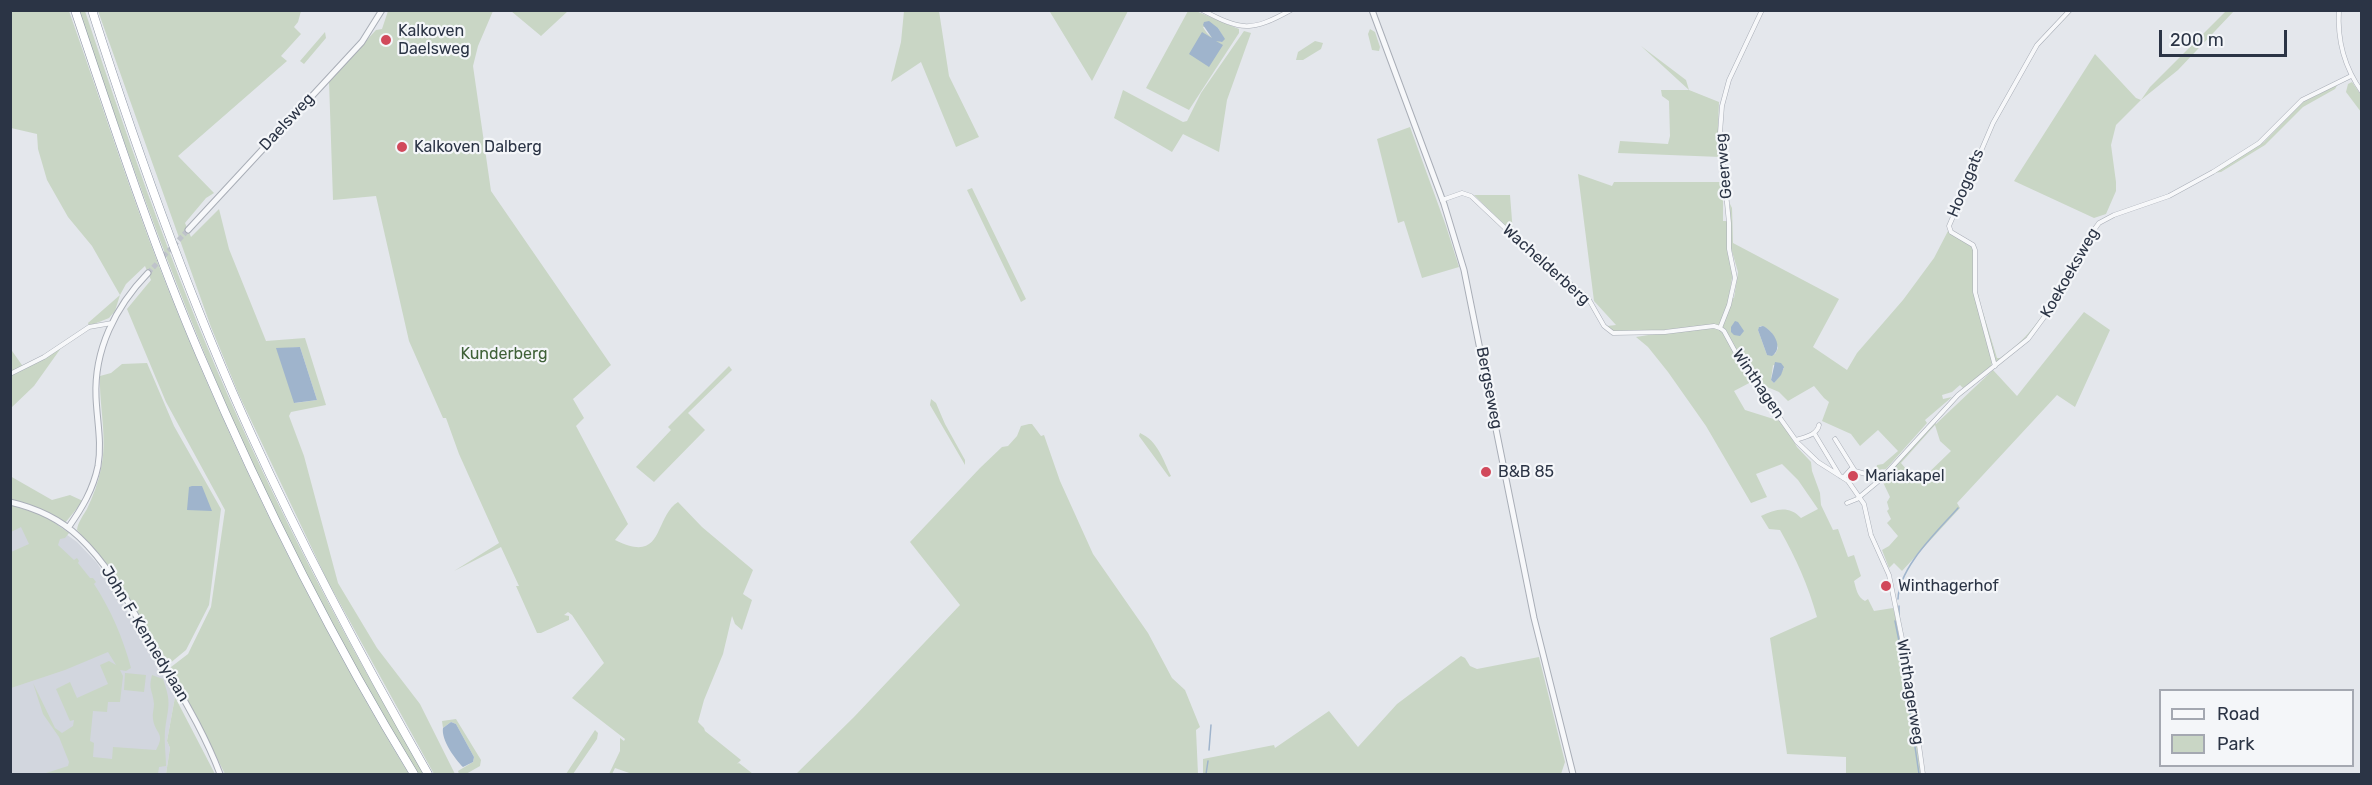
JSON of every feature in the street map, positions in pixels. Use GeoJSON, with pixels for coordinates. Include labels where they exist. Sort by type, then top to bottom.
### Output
{"type":"FeatureCollection","features":[{"type":"Feature","properties":{"kind":"highway"},"geometry":{"type":"LineString","coordinates":[[75,10],[137,188],[200,354],[284,540],[375,711],[414,774]]}},
{"type":"Feature","properties":{"kind":"highway"},"geometry":{"type":"LineString","coordinates":[[92,10],[182,266],[229,384],[299,536],[356,646],[428,774]]}},
{"type":"Feature","properties":{"kind":"street","name":"Daelsweg"},"geometry":{"type":"LineString","coordinates":[[188,230],[362,42],[382,10]]}},
{"type":"Feature","properties":{"kind":"street"},"geometry":{"type":"LineString","coordinates":[[1202,10],[1227,23],[1242,27],[1260,25],[1291,10]]}},
{"type":"Feature","properties":{"kind":"street","name":"Bergseweg"},"geometry":{"type":"LineString","coordinates":[[1372,10],[1442,200],[1469,291],[1534,618],[1573,774]]}},
{"type":"Feature","properties":{"kind":"street","name":"Geerweg"},"geometry":{"type":"LineString","coordinates":[[1720,328],[1729,305],[1735,278],[1729,254],[1729,223],[1720,133],[1722,105],[1729,80],[1762,10]]}},
{"type":"Feature","properties":{"kind":"street","name":"Hooggats"},"geometry":{"type":"LineString","coordinates":[[1995,366],[1976,292],[1975,249],[1973,245],[1951,232],[1950,224],[1993,123],[2037,45],[2070,10]]}},
{"type":"Feature","properties":{"kind":"street"},"geometry":{"type":"LineString","coordinates":[[2339,10],[2340,43],[2351,75],[2361,92]]}},
{"type":"Feature","properties":{"kind":"street","name":"Koekoeksweg"},"geometry":{"type":"LineString","coordinates":[[1881,478],[1951,402],[2024,344],[2043,321],[2061,293],[2089,236],[2099,223],[2169,196],[2213,172],[2259,143],[2302,100],[2351,75]]}},
{"type":"Feature","properties":{"kind":"street","name":"Wachelderberg"},"geometry":{"type":"LineString","coordinates":[[1442,200],[1462,193],[1471,196],[1518,240],[1588,298],[1604,326],[1613,333],[1665,332],[1711,326],[1720,328]]}},
{"type":"Feature","properties":{"kind":"street"},"geometry":{"type":"LineString","coordinates":[[68,528],[87,498],[98,466],[100,440],[96,397],[102,347],[112,322],[129,295],[148,273]]}},
{"type":"Feature","properties":{"kind":"street"},"geometry":{"type":"LineString","coordinates":[[10,374],[44,357],[86,329],[112,322]]}},
{"type":"Feature","properties":{"kind":"street","name":"Winthagen"},"geometry":{"type":"LineString","coordinates":[[1720,328],[1747,371],[1796,440],[1818,462],[1848,481],[1860,497],[1864,504],[1870,535],[1888,572],[1895,611]]}},
{"type":"Feature","properties":{"kind":"street"},"geometry":{"type":"LineString","coordinates":[[1796,440],[1814,433],[1819,425]]}},
{"type":"Feature","properties":{"kind":"street","name":"Winthagen"},"geometry":{"type":"LineString","coordinates":[[1814,433],[1842,477]]}},
{"type":"Feature","properties":{"kind":"street"},"geometry":{"type":"LineString","coordinates":[[1835,439],[1852,468],[1858,473],[1881,478]]}},
{"type":"Feature","properties":{"kind":"street"},"geometry":{"type":"LineString","coordinates":[[1842,477],[1852,468]]}},
{"type":"Feature","properties":{"kind":"street"},"geometry":{"type":"LineString","coordinates":[[1847,503],[1860,497],[1881,478]]}},
{"type":"Feature","properties":{"kind":"street","name":"John F. Kennedylaan"},"geometry":{"type":"LineString","coordinates":[[10,502],[40,512],[68,528],[100,559],[122,591],[197,723],[220,774]]}},
{"type":"Feature","properties":{"kind":"street","name":"Winthagerweg"},"geometry":{"type":"LineString","coordinates":[[1895,611],[1909,673],[1923,774]]}},
{"type":"Feature","properties":{"kind":"shaded area"},"geometry":{"type":"Polygon","coordinates":[[[11,508],[52,524],[77,542],[97,563],[126,609],[175,697],[167,741],[170,748],[166,774],[11,774],[11,508]]]}},
{"type":"Feature","properties":{"kind":"green space"},"geometry":{"type":"Polygon","coordinates":[[[10,11],[69,11],[161,272],[201,369],[255,488],[313,604],[409,774],[225,774],[171,667],[188,654],[211,607],[225,510],[166,402],[127,309],[151,280],[145,266],[126,284],[120,295],[92,246],[68,217],[47,180],[38,149],[37,134],[11,128],[10,11]]]}},
{"type":"Feature","properties":{"kind":"green space"},"geometry":{"type":"Polygon","coordinates":[[[79,11],[85,11],[163,235],[239,420],[288,524],[340,625],[425,774],[416,774],[365,684],[292,548],[248,454],[167,260],[79,11]]]}},
{"type":"Feature","properties":{"kind":"green space"},"geometry":{"type":"Polygon","coordinates":[[[98,11],[301,11],[294,27],[301,34],[281,56],[287,61],[178,156],[214,193],[206,198],[185,223],[191,237],[219,209],[229,249],[266,341],[305,338],[326,405],[291,412],[289,416],[304,456],[338,583],[377,648],[420,704],[455,774],[434,774],[327,580],[239,395],[211,327],[98,11]],[[300,347],[277,349],[295,403],[317,400],[300,347]]]}},
{"type":"Feature","properties":{"kind":"green space","name":"Kunderberg"},"geometry":{"type":"Polygon","coordinates":[[[388,11],[493,11],[478,46],[473,66],[491,191],[611,365],[573,399],[584,418],[576,426],[628,524],[615,540],[642,547],[650,543],[670,509],[678,502],[702,527],[753,570],[743,594],[752,600],[742,630],[735,624],[732,616],[723,654],[704,700],[698,722],[705,731],[741,760],[737,764],[739,763],[753,774],[632,774],[615,768],[612,774],[609,774],[620,751],[620,738],[624,741],[625,739],[572,698],[604,663],[572,615],[568,612],[564,615],[569,616],[569,620],[537,633],[501,547],[454,571],[499,543],[459,454],[446,418],[443,418],[409,341],[376,196],[333,200],[329,81],[376,30],[382,29],[388,11]]]}},
{"type":"Feature","properties":{"kind":"green space"},"geometry":{"type":"Polygon","coordinates":[[[511,11],[568,11],[541,36],[511,11]]]}},
{"type":"Feature","properties":{"kind":"green space"},"geometry":{"type":"Polygon","coordinates":[[[904,11],[939,11],[949,76],[979,137],[956,147],[921,62],[891,82],[901,42],[904,11]]]}},
{"type":"Feature","properties":{"kind":"green space"},"geometry":{"type":"Polygon","coordinates":[[[1128,11],[1092,81],[1050,12],[1128,11]]]}},
{"type":"Feature","properties":{"kind":"green space"},"geometry":{"type":"Polygon","coordinates":[[[1188,11],[1196,11],[1239,29],[1239,33],[1189,110],[1146,88],[1188,11]],[[1203,27],[1211,37],[1222,42],[1223,37],[1218,28],[1203,27]]]}},
{"type":"Feature","properties":{"kind":"green space"},"geometry":{"type":"Polygon","coordinates":[[[2226,11],[2234,11],[2178,70],[2141,100],[2150,87],[2226,11]]]}},
{"type":"Feature","properties":{"kind":"green space"},"geometry":{"type":"Polygon","coordinates":[[[1370,29],[1375,32],[1380,47],[1379,51],[1372,50],[1368,34],[1370,29]]]}},
{"type":"Feature","properties":{"kind":"green space"},"geometry":{"type":"Polygon","coordinates":[[[1244,31],[1251,33],[1227,100],[1219,152],[1183,134],[1172,152],[1114,118],[1123,90],[1183,122],[1187,121],[1201,93],[1244,31]]]}},
{"type":"Feature","properties":{"kind":"green space"},"geometry":{"type":"Polygon","coordinates":[[[325,32],[326,38],[304,64],[300,61],[325,32]]]}},
{"type":"Feature","properties":{"kind":"green space"},"geometry":{"type":"Polygon","coordinates":[[[1315,41],[1323,43],[1321,49],[1303,60],[1296,60],[1298,52],[1315,41]]]}},
{"type":"Feature","properties":{"kind":"green space"},"geometry":{"type":"Polygon","coordinates":[[[1641,46],[1686,80],[1689,90],[1641,46]]]}},
{"type":"Feature","properties":{"kind":"green space"},"geometry":{"type":"Polygon","coordinates":[[[2095,54],[2136,98],[2141,100],[2116,125],[2111,145],[2116,191],[2106,214],[2094,218],[2014,181],[2095,54]]]}},
{"type":"Feature","properties":{"kind":"green space"},"geometry":{"type":"Polygon","coordinates":[[[2352,82],[2361,95],[2361,112],[2346,92],[2348,84],[2352,82]]]}},
{"type":"Feature","properties":{"kind":"green space"},"geometry":{"type":"Polygon","coordinates":[[[2338,84],[2335,89],[2303,107],[2265,145],[2221,172],[2212,173],[2264,142],[2303,102],[2338,84]]]}},
{"type":"Feature","properties":{"kind":"green space"},"geometry":{"type":"Polygon","coordinates":[[[1661,90],[1689,90],[1719,102],[1718,131],[1721,157],[1618,153],[1620,141],[1668,144],[1670,136],[1669,101],[1662,96],[1661,90]]]}},
{"type":"Feature","properties":{"kind":"green space"},"geometry":{"type":"Polygon","coordinates":[[[1410,127],[1459,267],[1422,278],[1404,221],[1398,223],[1377,139],[1410,127]]]}},
{"type":"Feature","properties":{"kind":"green space"},"geometry":{"type":"Polygon","coordinates":[[[1578,174],[1612,186],[1614,182],[1723,182],[1723,221],[1727,221],[1728,253],[1733,272],[1729,296],[1734,298],[1738,272],[1731,248],[1730,204],[1733,243],[1839,299],[1813,347],[1847,370],[1857,353],[1903,300],[1934,258],[1948,231],[1972,245],[1975,254],[1974,288],[1992,362],[1991,367],[1963,388],[1960,385],[1952,392],[1942,395],[1943,399],[1952,397],[1925,420],[1927,423],[1886,469],[1876,470],[1877,465],[1883,464],[1898,451],[1878,430],[1860,446],[1851,434],[1822,421],[1829,402],[1814,386],[1788,401],[1779,392],[1753,381],[1734,391],[1745,410],[1783,422],[1797,447],[1811,462],[1821,505],[1833,530],[1838,529],[1848,557],[1854,555],[1861,576],[1854,581],[1859,595],[1865,601],[1868,599],[1874,611],[1893,608],[1901,637],[1921,774],[1846,774],[1846,757],[1787,754],[1770,638],[1817,617],[1806,583],[1786,540],[1780,530],[1769,529],[1761,516],[1787,510],[1801,518],[1818,509],[1798,480],[1782,464],[1756,474],[1767,497],[1751,503],[1706,426],[1668,372],[1648,347],[1636,337],[1667,332],[1613,334],[1607,326],[1616,325],[1594,301],[1578,174]],[[1760,326],[1758,330],[1767,355],[1775,354],[1778,348],[1774,337],[1770,331],[1760,326]],[[1773,365],[1771,380],[1774,383],[1784,368],[1773,365]]]}},
{"type":"Feature","properties":{"kind":"green space"},"geometry":{"type":"Polygon","coordinates":[[[972,188],[1026,299],[1021,302],[967,190],[972,188]]]}},
{"type":"Feature","properties":{"kind":"green space"},"geometry":{"type":"Polygon","coordinates":[[[1474,195],[1510,195],[1513,233],[1474,195]]]}},
{"type":"Feature","properties":{"kind":"green space"},"geometry":{"type":"Polygon","coordinates":[[[2062,282],[2064,284],[2057,296],[2035,327],[2018,345],[2008,354],[1997,362],[1994,360],[1982,309],[1997,358],[2000,358],[2028,334],[2050,304],[2062,282]]]}},
{"type":"Feature","properties":{"kind":"green space"},"geometry":{"type":"Polygon","coordinates":[[[120,295],[115,311],[109,318],[89,326],[88,323],[120,295]]]}},
{"type":"Feature","properties":{"kind":"green space"},"geometry":{"type":"Polygon","coordinates":[[[2084,312],[2110,330],[2075,407],[2057,395],[1957,503],[1960,508],[1902,571],[1894,563],[1889,568],[1882,550],[1898,536],[1887,523],[1891,519],[1887,511],[1889,509],[1887,502],[1890,497],[1881,478],[1934,420],[1936,424],[1993,370],[2017,396],[2084,312]],[[1935,425],[1901,463],[1918,483],[1951,451],[1940,441],[1935,425]]]}},
{"type":"Feature","properties":{"kind":"green space"},"geometry":{"type":"Polygon","coordinates":[[[66,341],[34,386],[11,408],[10,348],[24,368],[66,341]]]}},
{"type":"Feature","properties":{"kind":"green space"},"geometry":{"type":"Polygon","coordinates":[[[147,363],[174,426],[221,509],[209,605],[186,650],[169,664],[113,571],[77,530],[95,489],[103,457],[100,376],[111,373],[122,364],[147,363]]]}},
{"type":"Feature","properties":{"kind":"green space"},"geometry":{"type":"Polygon","coordinates":[[[729,366],[732,370],[688,413],[705,430],[654,482],[636,467],[671,430],[668,427],[729,366]]]}},
{"type":"Feature","properties":{"kind":"green space"},"geometry":{"type":"Polygon","coordinates":[[[931,399],[936,403],[965,460],[965,465],[930,405],[931,399]]]}},
{"type":"Feature","properties":{"kind":"green space"},"geometry":{"type":"Polygon","coordinates":[[[1032,424],[1041,436],[1044,435],[1060,481],[1093,554],[1148,633],[1172,678],[1185,690],[1200,727],[1196,730],[1198,774],[796,774],[854,717],[960,605],[910,542],[980,468],[1002,447],[1008,446],[1017,436],[1021,426],[1032,424]]]}},
{"type":"Feature","properties":{"kind":"green space"},"geometry":{"type":"Polygon","coordinates":[[[1140,433],[1156,446],[1171,476],[1169,477],[1139,436],[1140,433]]]}},
{"type":"Feature","properties":{"kind":"green space"},"geometry":{"type":"Polygon","coordinates":[[[10,476],[52,500],[70,495],[83,501],[65,523],[36,507],[11,500],[10,476]]]}},
{"type":"Feature","properties":{"kind":"green space"},"geometry":{"type":"Polygon","coordinates":[[[11,505],[45,516],[69,533],[65,538],[60,539],[58,545],[74,560],[77,558],[78,563],[96,582],[94,584],[111,614],[128,657],[131,668],[126,671],[120,670],[123,676],[120,702],[108,702],[107,712],[93,711],[90,741],[94,743],[93,757],[112,759],[113,747],[156,750],[160,737],[153,719],[154,704],[150,684],[152,675],[163,679],[168,700],[165,735],[166,766],[159,767],[158,774],[43,774],[68,766],[69,762],[59,737],[43,714],[33,683],[55,728],[62,733],[73,726],[74,720],[70,721],[56,689],[70,682],[77,698],[108,684],[100,665],[109,661],[116,665],[108,652],[65,670],[11,688],[11,552],[29,544],[21,527],[11,532],[11,505]]]}},
{"type":"Feature","properties":{"kind":"green space"},"geometry":{"type":"Polygon","coordinates":[[[1461,656],[1470,666],[1477,669],[1539,657],[1565,762],[1561,774],[1203,774],[1203,759],[1274,745],[1275,748],[1329,711],[1358,747],[1397,704],[1461,656]]]}},
{"type":"Feature","properties":{"kind":"green space"},"geometry":{"type":"Polygon","coordinates":[[[125,673],[146,675],[144,692],[124,690],[125,673]]]}},
{"type":"Feature","properties":{"kind":"green space"},"geometry":{"type":"Polygon","coordinates":[[[175,697],[215,774],[166,774],[170,748],[167,741],[175,697]]]}},
{"type":"Feature","properties":{"kind":"green space"},"geometry":{"type":"Polygon","coordinates":[[[456,719],[481,760],[480,766],[466,774],[459,774],[458,771],[473,762],[474,757],[456,724],[451,722],[443,728],[442,721],[456,719]]]}},
{"type":"Feature","properties":{"kind":"green space"},"geometry":{"type":"Polygon","coordinates":[[[595,730],[598,733],[597,739],[573,774],[566,774],[595,730]]]}},
{"type":"Feature","properties":{"kind":"water"},"geometry":{"type":"Polygon","coordinates":[[[1209,21],[1218,28],[1225,39],[1222,42],[1216,41],[1223,45],[1209,67],[1189,54],[1202,32],[1212,38],[1203,25],[1204,22],[1209,21]]]}},
{"type":"Feature","properties":{"kind":"water"},"geometry":{"type":"Polygon","coordinates":[[[1735,321],[1744,331],[1740,336],[1731,332],[1735,321]]]}},
{"type":"Feature","properties":{"kind":"water"},"geometry":{"type":"Polygon","coordinates":[[[1763,326],[1776,340],[1776,353],[1772,356],[1767,355],[1758,330],[1763,326]]]}},
{"type":"Feature","properties":{"kind":"water"},"geometry":{"type":"Polygon","coordinates":[[[300,347],[317,400],[294,403],[276,348],[300,347]]]}},
{"type":"Feature","properties":{"kind":"water"},"geometry":{"type":"Polygon","coordinates":[[[1775,362],[1781,363],[1784,367],[1774,383],[1771,380],[1775,362]]]}},
{"type":"Feature","properties":{"kind":"water"},"geometry":{"type":"Polygon","coordinates":[[[202,486],[212,511],[187,510],[189,487],[202,486]]]}},
{"type":"Feature","properties":{"kind":"water"},"geometry":{"type":"Polygon","coordinates":[[[451,722],[456,724],[474,757],[473,762],[463,767],[444,738],[443,728],[451,722]]]}},
{"type":"Feature","properties":{"kind":"waterway"},"geometry":{"type":"LineString","coordinates":[[1898,599],[1900,587],[1912,562],[1958,508]]}},
{"type":"Feature","properties":{"kind":"waterway"},"geometry":{"type":"LineString","coordinates":[[1899,606],[1899,615]]}},
{"type":"Feature","properties":{"kind":"waterway"},"geometry":{"type":"LineString","coordinates":[[1895,621],[1900,646]]}},
{"type":"Feature","properties":{"kind":"waterway"},"geometry":{"type":"LineString","coordinates":[[1901,652],[1919,774]]}},
{"type":"Feature","properties":{"kind":"waterway"},"geometry":{"type":"LineString","coordinates":[[1209,750],[1211,725]]}},
{"type":"Feature","properties":{"kind":"waterway"},"geometry":{"type":"LineString","coordinates":[[1206,774],[1208,761]]}},
{"type":"Feature","properties":{"kind":"tunnel"},"geometry":{"type":"LineString","coordinates":[[148,273],[188,230]]}},
{"type":"Feature","properties":{"kind":"place","name":"Kalkoven Daelsweg"},"geometry":{"type":"Point","coordinates":[386,40]}},
{"type":"Feature","properties":{"kind":"place","name":"Kalkoven Dalberg"},"geometry":{"type":"Point","coordinates":[402,147]}},
{"type":"Feature","properties":{"kind":"place","name":"B&B 85"},"geometry":{"type":"Point","coordinates":[1486,472]}},
{"type":"Feature","properties":{"kind":"place","name":"Mariakapel"},"geometry":{"type":"Point","coordinates":[1853,476]}},
{"type":"Feature","properties":{"kind":"place","name":"Winthagerhof"},"geometry":{"type":"Point","coordinates":[1886,586]}}]}
